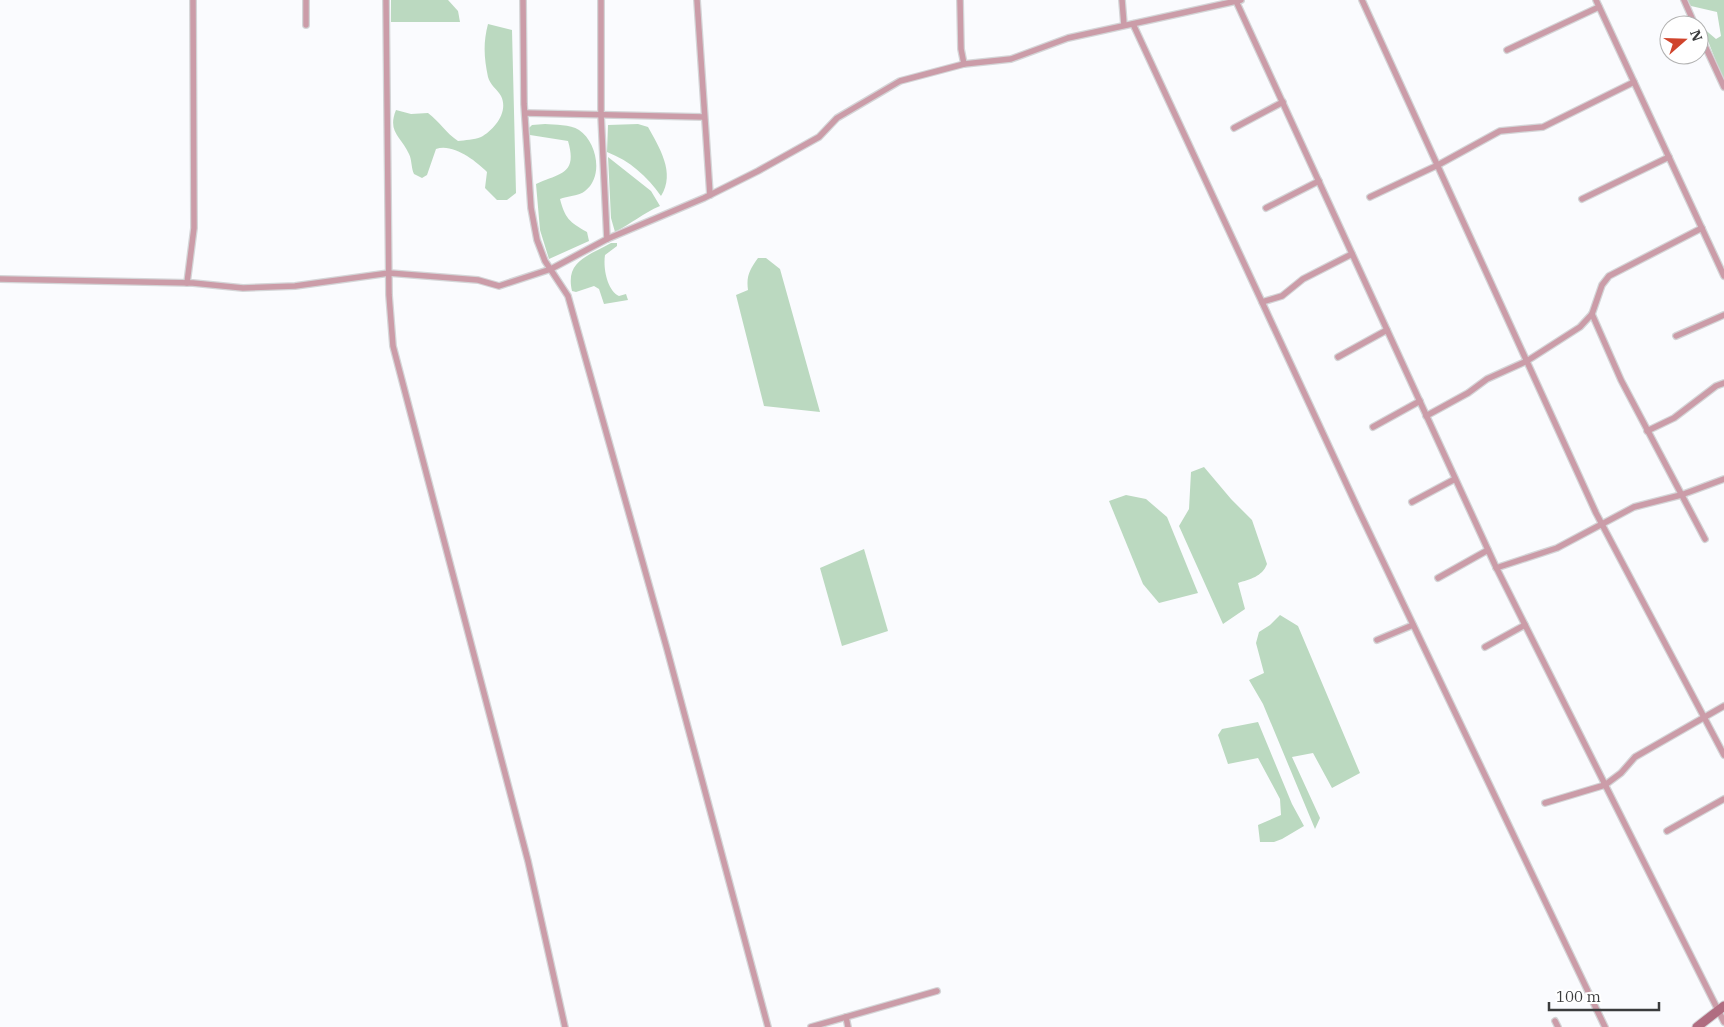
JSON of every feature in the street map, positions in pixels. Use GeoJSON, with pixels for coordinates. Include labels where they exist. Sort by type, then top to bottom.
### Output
{"type":"FeatureCollection","features":[{"type":"Feature","properties":{"kind":"street"},"geometry":{"type":"LineString","coordinates":[[187,283],[194,228],[193,0]]}},
{"type":"Feature","properties":{"kind":"street"},"geometry":{"type":"LineString","coordinates":[[306,0],[306,26]]}},
{"type":"Feature","properties":{"kind":"street"},"geometry":{"type":"LineString","coordinates":[[386,0],[389,273],[393,346],[528,861],[565,1027]]}},
{"type":"Feature","properties":{"kind":"street"},"geometry":{"type":"LineString","coordinates":[[523,0],[524,113],[531,208],[537,240],[545,261],[568,296],[668,649],[768,1027]]}},
{"type":"Feature","properties":{"kind":"street"},"geometry":{"type":"LineString","coordinates":[[601,0],[601,115],[607,239]]}},
{"type":"Feature","properties":{"kind":"street"},"geometry":{"type":"LineString","coordinates":[[697,0],[710,195]]}},
{"type":"Feature","properties":{"kind":"street"},"geometry":{"type":"LineString","coordinates":[[960,0],[961,49],[964,64]]}},
{"type":"Feature","properties":{"kind":"street"},"geometry":{"type":"LineString","coordinates":[[1122,0],[1124,25]]}},
{"type":"Feature","properties":{"kind":"street"},"geometry":{"type":"LineString","coordinates":[[1362,0],[1602,525],[1724,754]]}},
{"type":"Feature","properties":{"kind":"street"},"geometry":{"type":"LineString","coordinates":[[1596,0],[1724,276]]}},
{"type":"Feature","properties":{"kind":"street"},"geometry":{"type":"LineString","coordinates":[[1684,0],[1691,15]]}},
{"type":"Feature","properties":{"kind":"street"},"geometry":{"type":"LineString","coordinates":[[0,279],[187,283],[243,288],[295,286],[389,273],[478,280],[499,286],[551,269],[607,239],[710,195],[758,171],[819,137],[837,118],[900,81],[964,64],[1012,60],[1068,38],[1238,1],[1496,568],[1605,785],[1721,1008],[1724,1022]]}},
{"type":"Feature","properties":{"kind":"street"},"geometry":{"type":"LineString","coordinates":[[1507,50],[1599,7]]}},
{"type":"Feature","properties":{"kind":"street"},"geometry":{"type":"LineString","coordinates":[[1133,24],[1413,625],[1605,1027]]}},
{"type":"Feature","properties":{"kind":"street"},"geometry":{"type":"LineString","coordinates":[[1709,55],[1724,87]]}},
{"type":"Feature","properties":{"kind":"street"},"geometry":{"type":"LineString","coordinates":[[1370,197],[1438,165],[1500,131],[1543,127],[1634,82]]}},
{"type":"Feature","properties":{"kind":"street"},"geometry":{"type":"LineString","coordinates":[[1234,128],[1283,102]]}},
{"type":"Feature","properties":{"kind":"street"},"geometry":{"type":"LineString","coordinates":[[524,113],[704,117]]}},
{"type":"Feature","properties":{"kind":"street"},"geometry":{"type":"LineString","coordinates":[[1582,200],[1669,157]]}},
{"type":"Feature","properties":{"kind":"street"},"geometry":{"type":"LineString","coordinates":[[1266,208],[1319,181]]}},
{"type":"Feature","properties":{"kind":"street"},"geometry":{"type":"LineString","coordinates":[[1426,416],[1468,393],[1487,379],[1527,361],[1580,327],[1592,314],[1602,285],[1609,276],[1702,228]]}},
{"type":"Feature","properties":{"kind":"street"},"geometry":{"type":"LineString","coordinates":[[1262,302],[1282,296],[1303,279],[1352,254]]}},
{"type":"Feature","properties":{"kind":"street"},"geometry":{"type":"LineString","coordinates":[[1592,314],[1621,380],[1680,495],[1705,538]]}},
{"type":"Feature","properties":{"kind":"street"},"geometry":{"type":"LineString","coordinates":[[1676,336],[1724,315]]}},
{"type":"Feature","properties":{"kind":"street"},"geometry":{"type":"LineString","coordinates":[[1338,357],[1387,330]]}},
{"type":"Feature","properties":{"kind":"street"},"geometry":{"type":"LineString","coordinates":[[1647,431],[1674,418],[1716,386],[1724,383]]}},
{"type":"Feature","properties":{"kind":"street"},"geometry":{"type":"LineString","coordinates":[[1372,427],[1420,401]]}},
{"type":"Feature","properties":{"kind":"street"},"geometry":{"type":"LineString","coordinates":[[1412,502],[1455,478]]}},
{"type":"Feature","properties":{"kind":"street"},"geometry":{"type":"LineString","coordinates":[[1496,568],[1557,548],[1634,507],[1680,495],[1724,479]]}},
{"type":"Feature","properties":{"kind":"street"},"geometry":{"type":"LineString","coordinates":[[1438,578],[1488,550]]}},
{"type":"Feature","properties":{"kind":"street"},"geometry":{"type":"LineString","coordinates":[[1377,640],[1413,625]]}},
{"type":"Feature","properties":{"kind":"street"},"geometry":{"type":"LineString","coordinates":[[1485,647],[1525,625]]}},
{"type":"Feature","properties":{"kind":"street"},"geometry":{"type":"LineString","coordinates":[[1545,803],[1605,785],[1621,773],[1635,756],[1724,706]]}},
{"type":"Feature","properties":{"kind":"street"},"geometry":{"type":"LineString","coordinates":[[1667,831],[1724,799]]}},
{"type":"Feature","properties":{"kind":"street"},"geometry":{"type":"LineString","coordinates":[[811,1027],[937,991]]}},
{"type":"Feature","properties":{"kind":"street"},"geometry":{"type":"LineString","coordinates":[[1698,1027],[1721,1008]]}},
{"type":"Feature","properties":{"kind":"street"},"geometry":{"type":"LineString","coordinates":[[846,1017],[848,1027]]}},
{"type":"Feature","properties":{"kind":"green space"},"geometry":{"type":"Polygon","coordinates":[[[391,0],[448,0],[458,11],[460,22],[391,22],[391,0]]]}},
{"type":"Feature","properties":{"kind":"green space"},"geometry":{"type":"Polygon","coordinates":[[[1687,0],[1724,0],[1724,82],[1709,43],[1709,33],[1716,39],[1721,36],[1717,12],[1691,6],[1687,0]]]}},
{"type":"Feature","properties":{"kind":"green space"},"geometry":{"type":"Polygon","coordinates":[[[488,24],[512,30],[516,193],[507,200],[497,200],[485,188],[487,172],[471,158],[450,149],[436,149],[427,175],[422,178],[414,174],[409,154],[396,133],[393,124],[396,110],[411,114],[428,113],[458,141],[481,137],[491,130],[502,114],[503,102],[501,96],[489,80],[487,70],[485,44],[488,24]]]}},
{"type":"Feature","properties":{"kind":"green space"},"geometry":{"type":"Polygon","coordinates":[[[638,124],[648,127],[664,160],[667,178],[661,196],[637,170],[607,152],[608,125],[638,124]]]}},
{"type":"Feature","properties":{"kind":"green space"},"geometry":{"type":"Polygon","coordinates":[[[532,125],[567,126],[579,130],[590,143],[596,160],[595,177],[591,185],[580,194],[560,199],[566,215],[572,222],[587,232],[589,241],[549,259],[540,230],[536,184],[559,175],[564,171],[570,161],[570,152],[568,141],[530,135],[529,128],[532,125]]]}},
{"type":"Feature","properties":{"kind":"green space"},"geometry":{"type":"Polygon","coordinates":[[[608,157],[651,191],[660,206],[615,232],[611,218],[608,157]]]}},
{"type":"Feature","properties":{"kind":"green space"},"geometry":{"type":"Polygon","coordinates":[[[611,243],[617,243],[617,246],[605,255],[607,278],[611,289],[619,296],[626,294],[628,300],[604,304],[599,289],[594,286],[576,292],[572,291],[571,281],[575,266],[587,256],[611,243]]]}},
{"type":"Feature","properties":{"kind":"green space"},"geometry":{"type":"Polygon","coordinates":[[[758,258],[766,258],[780,269],[820,412],[764,406],[736,295],[748,290],[749,273],[758,258]]]}},
{"type":"Feature","properties":{"kind":"green space"},"geometry":{"type":"Polygon","coordinates":[[[1204,467],[1252,520],[1267,564],[1259,575],[1238,583],[1245,609],[1223,624],[1179,526],[1189,509],[1191,472],[1204,467]]]}},
{"type":"Feature","properties":{"kind":"green space"},"geometry":{"type":"Polygon","coordinates":[[[1126,495],[1146,499],[1167,517],[1198,593],[1159,603],[1143,584],[1109,501],[1126,495]]]}},
{"type":"Feature","properties":{"kind":"green space"},"geometry":{"type":"Polygon","coordinates":[[[864,549],[888,631],[842,646],[820,568],[864,549]]]}},
{"type":"Feature","properties":{"kind":"green space"},"geometry":{"type":"Polygon","coordinates":[[[1280,615],[1298,626],[1360,773],[1332,788],[1313,753],[1292,757],[1320,818],[1315,829],[1263,704],[1249,680],[1264,673],[1256,643],[1259,632],[1280,615]]]}},
{"type":"Feature","properties":{"kind":"green space"},"geometry":{"type":"Polygon","coordinates":[[[1258,722],[1292,804],[1304,826],[1274,842],[1260,842],[1258,825],[1281,815],[1280,799],[1258,758],[1228,764],[1218,735],[1222,729],[1258,722]]]}}]}
